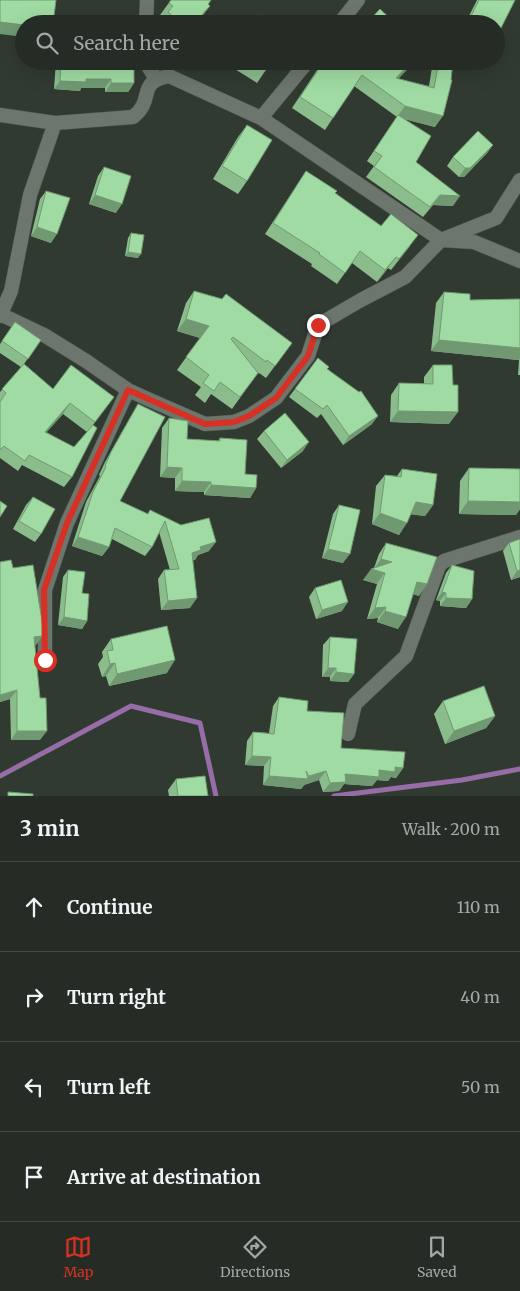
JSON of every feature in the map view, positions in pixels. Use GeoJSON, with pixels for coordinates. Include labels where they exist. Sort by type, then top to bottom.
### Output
{"type":"FeatureCollection","features":[{"type":"Feature","properties":{"kind":"street"},"geometry":{"type":"LineString","coordinates":[[146,15],[147,0]]}},
{"type":"Feature","properties":{"kind":"street"},"geometry":{"type":"LineString","coordinates":[[346,15],[358,0]]}},
{"type":"Feature","properties":{"kind":"street"},"geometry":{"type":"LineString","coordinates":[[150,70],[156,79]]}},
{"type":"Feature","properties":{"kind":"street"},"geometry":{"type":"LineString","coordinates":[[260,118],[300,70]]}},
{"type":"Feature","properties":{"kind":"street"},"geometry":{"type":"LineString","coordinates":[[0,115],[55,123],[133,117],[140,112],[144,105],[149,85],[156,79],[169,76],[260,118],[442,240],[474,242],[520,261]]}},
{"type":"Feature","properties":{"kind":"street"},"geometry":{"type":"LineString","coordinates":[[55,123],[30,195],[11,291],[0,314],[44,335],[128,390],[205,424],[234,422],[249,416],[276,398],[308,356],[318,325],[404,277],[442,240],[496,218],[520,180]]}},
{"type":"Feature","properties":{"kind":"street"},"geometry":{"type":"LineString","coordinates":[[45,660],[44,590],[67,523],[128,390]]}},
{"type":"Feature","properties":{"kind":"street"},"geometry":{"type":"LineString","coordinates":[[348,734],[355,704],[406,656],[438,566],[444,561],[520,537]]}},
{"type":"Feature","properties":{"kind":"building"},"geometry":{"type":"Polygon","coordinates":[[[0,0],[56,0],[54,15],[15,15],[15,24],[0,22],[0,0]]]}},
{"type":"Feature","properties":{"kind":"building"},"geometry":{"type":"Polygon","coordinates":[[[171,0],[211,0],[208,4],[210,6],[202,15],[171,15],[168,12],[173,6],[169,3],[171,0]]]}},
{"type":"Feature","properties":{"kind":"building"},"geometry":{"type":"Polygon","coordinates":[[[479,0],[515,0],[505,20],[505,15],[472,15],[479,0]]]}},
{"type":"Feature","properties":{"kind":"building"},"geometry":{"type":"Polygon","coordinates":[[[380,9],[386,15],[374,15],[380,9]]]}},
{"type":"Feature","properties":{"kind":"building"},"geometry":{"type":"Polygon","coordinates":[[[61,70],[134,70],[134,83],[111,83],[111,79],[86,79],[86,82],[60,81],[61,70]]]}},
{"type":"Feature","properties":{"kind":"building"},"geometry":{"type":"Polygon","coordinates":[[[318,70],[404,70],[396,78],[434,88],[437,70],[452,70],[452,80],[443,116],[405,106],[362,75],[333,118],[300,97],[318,70]]]}},
{"type":"Feature","properties":{"kind":"building"},"geometry":{"type":"Polygon","coordinates":[[[398,115],[431,136],[416,162],[460,196],[440,195],[430,207],[374,167],[382,156],[374,151],[398,115]]]}},
{"type":"Feature","properties":{"kind":"building"},"geometry":{"type":"Polygon","coordinates":[[[247,125],[272,140],[247,181],[222,166],[247,125]]]}},
{"type":"Feature","properties":{"kind":"building"},"geometry":{"type":"Polygon","coordinates":[[[478,131],[493,145],[470,168],[465,168],[453,157],[478,131]]]}},
{"type":"Feature","properties":{"kind":"building"},"geometry":{"type":"Polygon","coordinates":[[[104,167],[131,176],[122,204],[95,195],[104,167]]]}},
{"type":"Feature","properties":{"kind":"building"},"geometry":{"type":"Polygon","coordinates":[[[306,171],[337,191],[335,193],[381,226],[391,214],[418,235],[399,259],[396,257],[385,270],[360,251],[345,273],[320,253],[273,223],[306,171]]]}},
{"type":"Feature","properties":{"kind":"building"},"geometry":{"type":"Polygon","coordinates":[[[46,191],[70,198],[57,234],[37,227],[46,191]]]}},
{"type":"Feature","properties":{"kind":"building"},"geometry":{"type":"Polygon","coordinates":[[[131,233],[144,235],[141,254],[128,252],[131,233]]]}},
{"type":"Feature","properties":{"kind":"building"},"geometry":{"type":"Polygon","coordinates":[[[194,291],[222,299],[226,294],[292,343],[275,366],[267,360],[266,362],[233,337],[231,339],[258,373],[240,397],[220,382],[214,391],[203,383],[209,375],[186,357],[209,326],[186,319],[194,291]]]}},
{"type":"Feature","properties":{"kind":"building"},"geometry":{"type":"Polygon","coordinates":[[[444,292],[470,294],[470,300],[520,299],[520,348],[439,340],[444,292]]]}},
{"type":"Feature","properties":{"kind":"building"},"geometry":{"type":"Polygon","coordinates":[[[15,322],[41,340],[28,359],[2,341],[15,322]]]}},
{"type":"Feature","properties":{"kind":"building"},"geometry":{"type":"Polygon","coordinates":[[[318,358],[329,367],[327,369],[359,392],[361,391],[378,416],[349,436],[327,405],[323,409],[295,389],[318,358]]]}},
{"type":"Feature","properties":{"kind":"building"},"geometry":{"type":"Polygon","coordinates":[[[24,364],[53,389],[71,365],[114,397],[95,422],[70,403],[45,432],[74,447],[93,425],[97,428],[72,477],[29,455],[25,461],[4,446],[0,450],[0,402],[6,393],[2,389],[24,364]]]}},
{"type":"Feature","properties":{"kind":"building"},"geometry":{"type":"Polygon","coordinates":[[[433,365],[452,365],[453,385],[458,385],[458,412],[398,411],[399,383],[433,384],[433,365]]]}},
{"type":"Feature","properties":{"kind":"building"},"geometry":{"type":"Polygon","coordinates":[[[138,404],[165,417],[120,501],[148,514],[150,510],[181,525],[209,518],[216,542],[200,547],[201,550],[192,553],[197,598],[168,601],[164,570],[179,569],[165,521],[152,547],[115,528],[109,547],[78,537],[93,492],[106,467],[111,452],[138,404]]]}},
{"type":"Feature","properties":{"kind":"building"},"geometry":{"type":"Polygon","coordinates":[[[285,413],[309,442],[287,460],[264,431],[285,413]]]}},
{"type":"Feature","properties":{"kind":"building"},"geometry":{"type":"Polygon","coordinates":[[[169,418],[188,421],[187,439],[220,441],[220,438],[247,440],[245,474],[257,475],[256,488],[211,485],[211,482],[182,481],[182,468],[167,467],[169,418]]]}},
{"type":"Feature","properties":{"kind":"building"},"geometry":{"type":"Polygon","coordinates":[[[469,468],[520,469],[520,502],[468,501],[469,468]]]}},
{"type":"Feature","properties":{"kind":"building"},"geometry":{"type":"Polygon","coordinates":[[[402,469],[437,474],[433,505],[416,502],[407,523],[380,513],[385,475],[401,477],[402,469]]]}},
{"type":"Feature","properties":{"kind":"building"},"geometry":{"type":"Polygon","coordinates":[[[33,497],[55,509],[41,534],[19,521],[33,497]]]}},
{"type":"Feature","properties":{"kind":"building"},"geometry":{"type":"Polygon","coordinates":[[[0,501],[7,506],[0,517],[0,501]]]}},
{"type":"Feature","properties":{"kind":"building"},"geometry":{"type":"Polygon","coordinates":[[[339,505],[360,510],[350,554],[328,549],[339,505]]]}},
{"type":"Feature","properties":{"kind":"building"},"geometry":{"type":"Polygon","coordinates":[[[520,539],[520,570],[517,571],[509,543],[520,539]]]}},
{"type":"Feature","properties":{"kind":"building"},"geometry":{"type":"Polygon","coordinates":[[[386,543],[437,557],[427,584],[417,582],[406,617],[385,611],[386,607],[375,608],[385,573],[371,569],[392,562],[381,559],[386,543]]]}},
{"type":"Feature","properties":{"kind":"building"},"geometry":{"type":"Polygon","coordinates":[[[11,560],[13,568],[33,565],[43,627],[43,636],[34,637],[40,698],[46,698],[47,731],[17,731],[17,690],[0,695],[0,562],[11,560]]]}},
{"type":"Feature","properties":{"kind":"building"},"geometry":{"type":"Polygon","coordinates":[[[452,565],[474,571],[472,599],[446,598],[446,593],[442,592],[452,565]]]}},
{"type":"Feature","properties":{"kind":"building"},"geometry":{"type":"Polygon","coordinates":[[[68,570],[85,572],[82,593],[89,594],[87,621],[64,617],[68,570]]]}},
{"type":"Feature","properties":{"kind":"building"},"geometry":{"type":"Polygon","coordinates":[[[341,580],[348,602],[322,610],[315,588],[341,580]]]}},
{"type":"Feature","properties":{"kind":"building"},"geometry":{"type":"Polygon","coordinates":[[[167,626],[175,660],[117,674],[115,663],[110,664],[107,651],[113,650],[111,639],[167,626]]]}},
{"type":"Feature","properties":{"kind":"building"},"geometry":{"type":"Polygon","coordinates":[[[330,637],[357,639],[354,674],[336,672],[336,668],[328,668],[330,637]]]}},
{"type":"Feature","properties":{"kind":"building"},"geometry":{"type":"Polygon","coordinates":[[[484,686],[495,716],[454,731],[443,701],[484,686]]]}},
{"type":"Feature","properties":{"kind":"building"},"geometry":{"type":"Polygon","coordinates":[[[279,697],[308,701],[307,711],[344,713],[341,748],[405,752],[403,768],[395,767],[395,772],[379,770],[379,777],[345,774],[346,782],[330,783],[326,771],[309,776],[306,771],[308,779],[269,776],[271,757],[252,756],[253,732],[274,734],[279,697]]]}},
{"type":"Feature","properties":{"kind":"building"},"geometry":{"type":"Polygon","coordinates":[[[205,776],[208,796],[178,796],[176,779],[205,776]]]}},
{"type":"Feature","properties":{"kind":"building"},"geometry":{"type":"Polygon","coordinates":[[[8,792],[33,794],[33,796],[8,796],[8,792]]]}},
{"type":"Feature","properties":{"kind":"waterway"},"geometry":{"type":"LineString","coordinates":[[0,776],[131,706],[200,723],[216,796]]}},
{"type":"Feature","properties":{"kind":"waterway"},"geometry":{"type":"LineString","coordinates":[[334,796],[462,780],[520,769]]}},
{"type":"Feature","properties":{"kind":"route"},"geometry":{"type":"LineString","coordinates":[[45,660],[44,590],[67,523],[128,390],[205,424],[234,422],[249,416],[276,398],[308,356],[318,325]]}}]}
